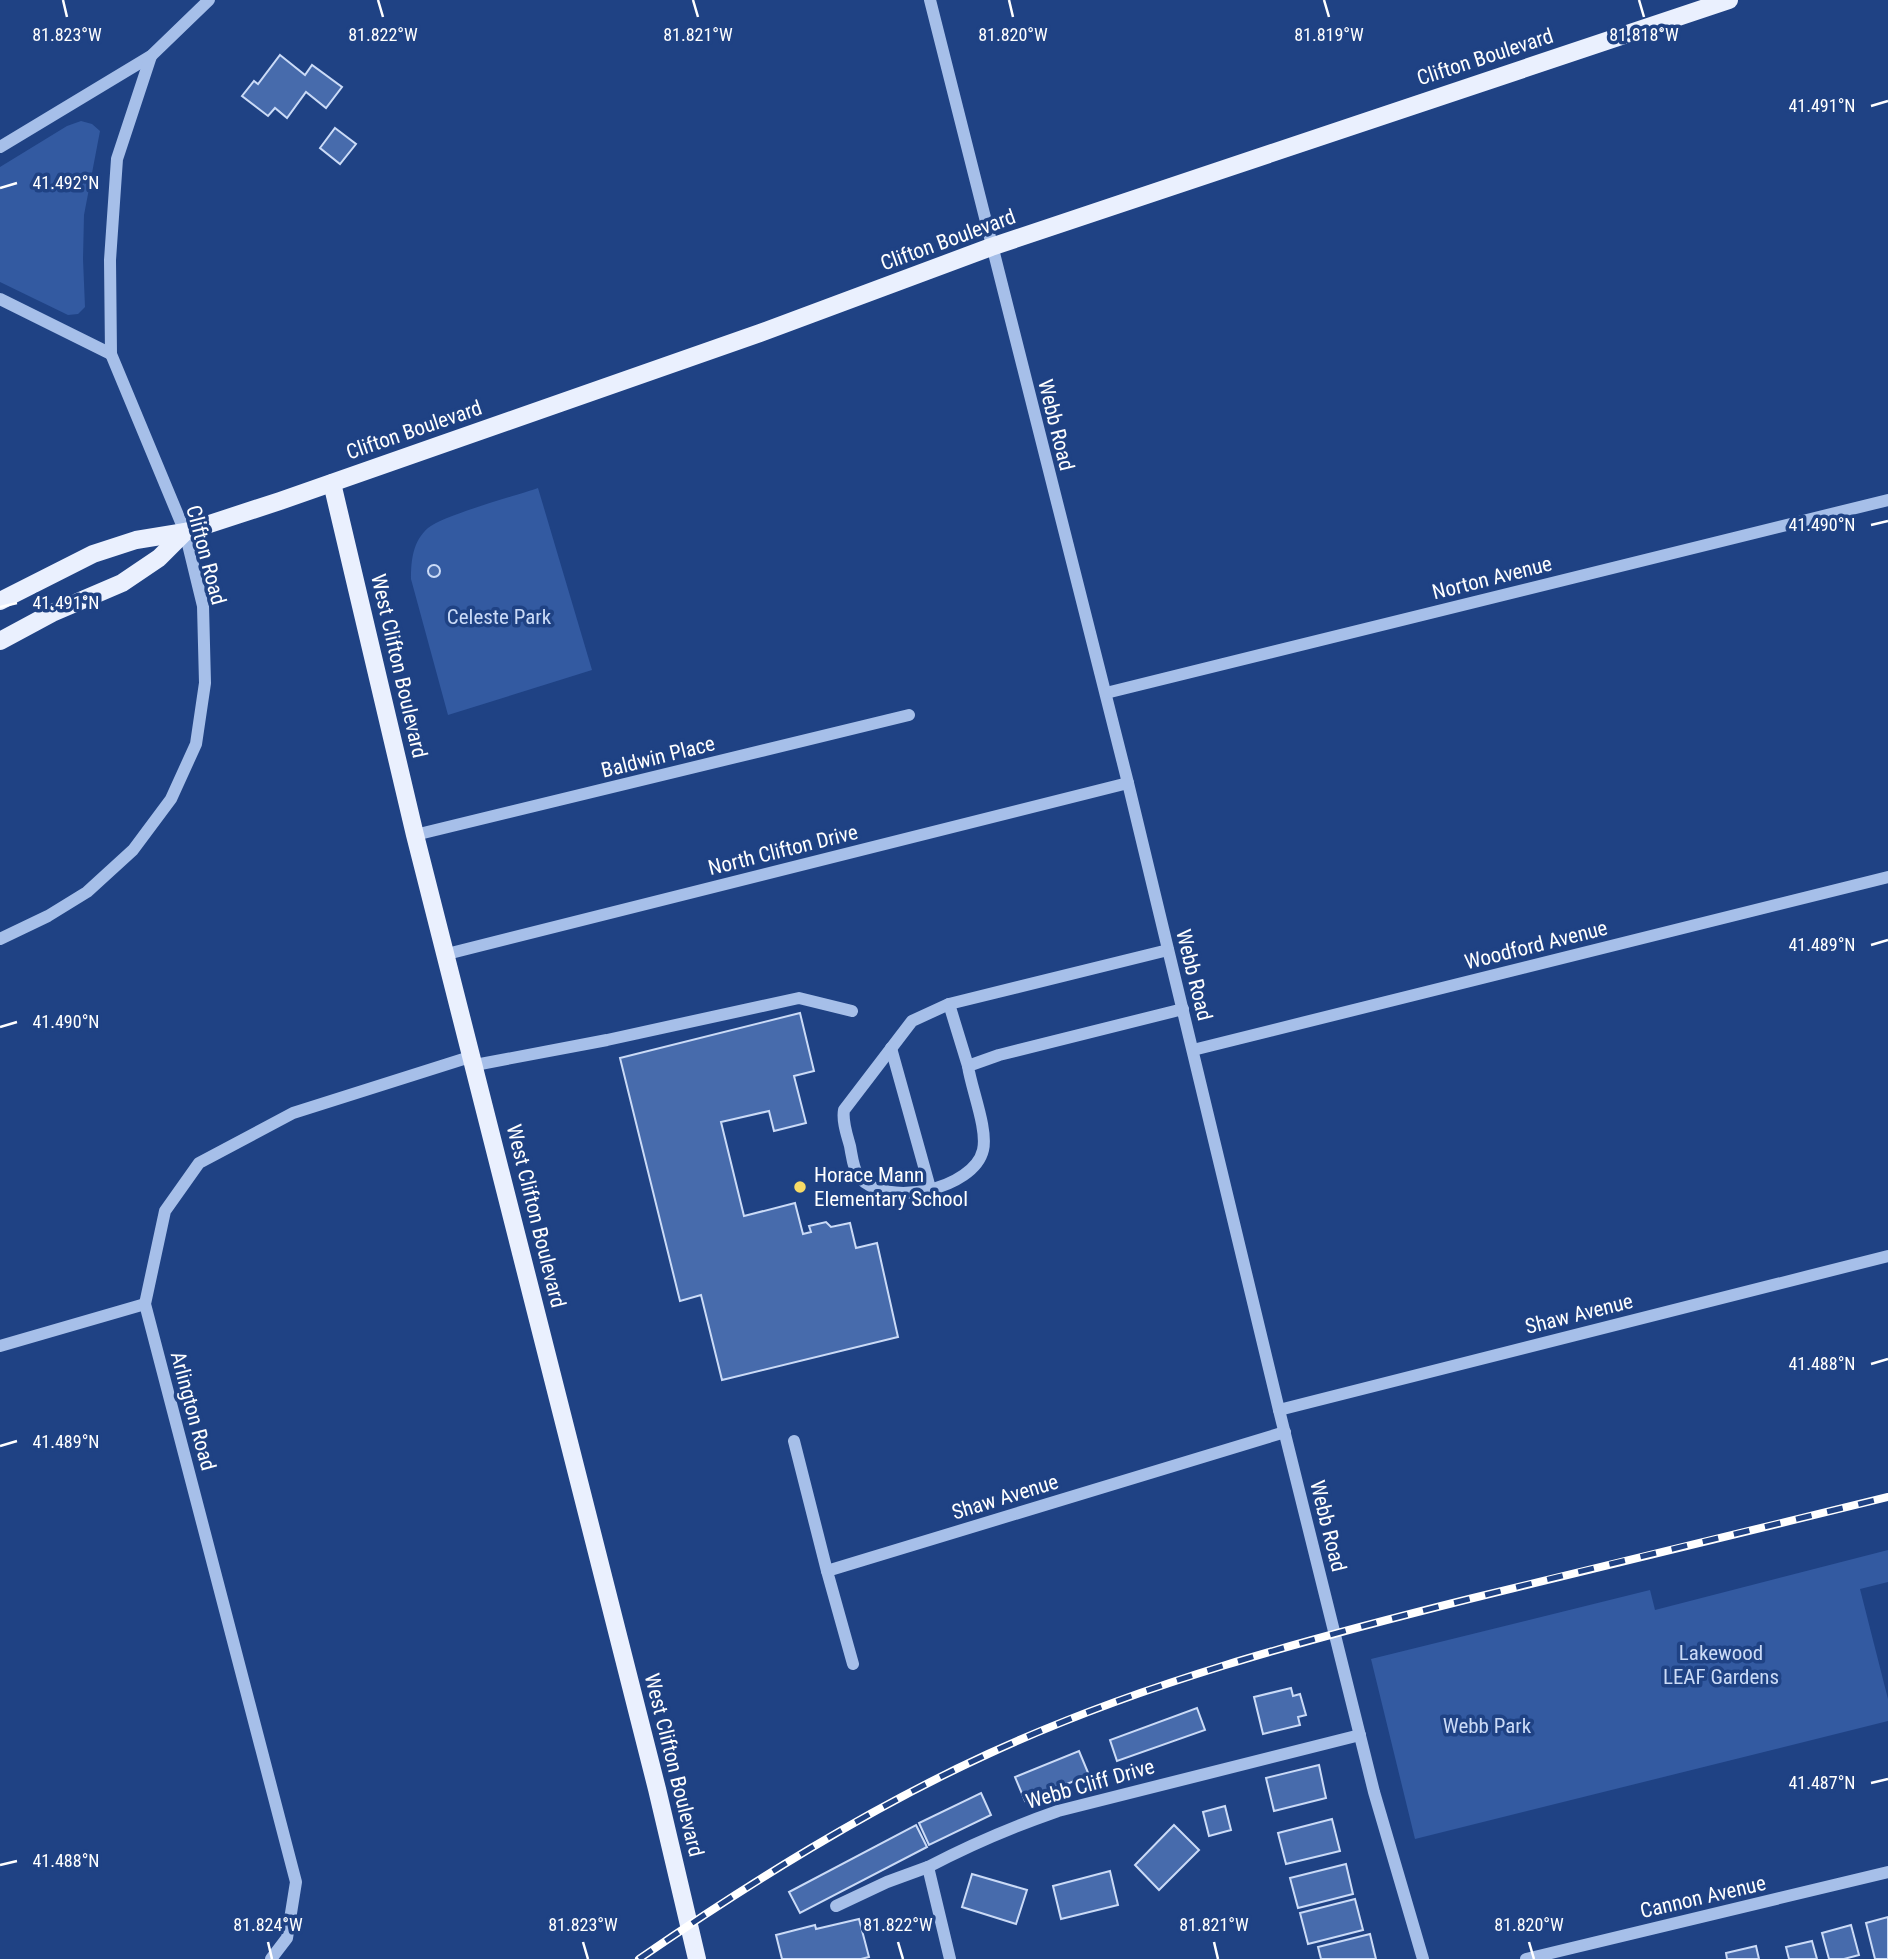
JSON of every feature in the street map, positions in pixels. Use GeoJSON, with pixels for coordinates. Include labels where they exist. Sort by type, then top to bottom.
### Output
{"type":"FeatureCollection","features":[{"type":"Feature","properties":{"kind":"main road","name":"Clifton Boulevard"},"geometry":{"type":"LineString","coordinates":[[0,601],[93,554],[136,540],[185,532],[332,483],[760,333],[991,247],[1729,0]]}},
{"type":"Feature","properties":{"kind":"main road","name":"West Clifton Boulevard"},"geometry":{"type":"LineString","coordinates":[[332,483],[415,835],[657,1789],[697,1959]]}},
{"type":"Feature","properties":{"kind":"main road","name":"Clifton Boulevard"},"geometry":{"type":"LineString","coordinates":[[0,641],[52,613],[122,583],[159,558],[185,532]]}},
{"type":"Feature","properties":{"kind":"street"},"geometry":{"type":"LineString","coordinates":[[0,146],[151,56],[209,0]]}},
{"type":"Feature","properties":{"kind":"street","name":"Webb Road"},"geometry":{"type":"LineString","coordinates":[[930,0],[1106,693],[1360,1735],[1398,1878],[1423,1959]]}},
{"type":"Feature","properties":{"kind":"street","name":"Clifton Road"},"geometry":{"type":"LineString","coordinates":[[0,939],[48,916],[87,892],[133,850],[171,799],[196,744],[205,684],[203,606],[185,532],[110,354],[110,260],[117,159],[151,56]]}},
{"type":"Feature","properties":{"kind":"street"},"geometry":{"type":"LineString","coordinates":[[0,299],[110,354]]}},
{"type":"Feature","properties":{"kind":"street","name":"Norton Avenue"},"geometry":{"type":"LineString","coordinates":[[1106,693],[1888,500]]}},
{"type":"Feature","properties":{"kind":"street","name":"Baldwin Place"},"geometry":{"type":"LineString","coordinates":[[415,835],[909,715]]}},
{"type":"Feature","properties":{"kind":"street","name":"North Clifton Drive"},"geometry":{"type":"LineString","coordinates":[[447,954],[1128,783]]}},
{"type":"Feature","properties":{"kind":"street","name":"Woodford Avenue"},"geometry":{"type":"LineString","coordinates":[[1193,1050],[1888,877]]}},
{"type":"Feature","properties":{"kind":"street"},"geometry":{"type":"LineString","coordinates":[[949,1004],[980,1114],[984,1147],[980,1160],[962,1178],[913,1194],[891,1193],[866,1184],[856,1173],[844,1122],[844,1110],[912,1021],[949,1004],[1168,950]]}},
{"type":"Feature","properties":{"kind":"street","name":"Arlington Road"},"geometry":{"type":"LineString","coordinates":[[271,1959],[288,1938],[296,1882],[145,1304],[164,1211],[199,1163],[293,1113],[474,1061],[607,1040],[799,998],[852,1011]]}},
{"type":"Feature","properties":{"kind":"street"},"geometry":{"type":"LineString","coordinates":[[968,1066],[999,1055],[1183,1009]]}},
{"type":"Feature","properties":{"kind":"street"},"geometry":{"type":"LineString","coordinates":[[891,1048],[930,1188]]}},
{"type":"Feature","properties":{"kind":"street","name":"Shaw Avenue"},"geometry":{"type":"LineString","coordinates":[[1279,1410],[1888,1256]]}},
{"type":"Feature","properties":{"kind":"street"},"geometry":{"type":"LineString","coordinates":[[0,1346],[145,1304]]}},
{"type":"Feature","properties":{"kind":"street","name":"Shaw Avenue"},"geometry":{"type":"LineString","coordinates":[[827,1571],[1285,1432]]}},
{"type":"Feature","properties":{"kind":"street"},"geometry":{"type":"LineString","coordinates":[[794,1441],[853,1664]]}},
{"type":"Feature","properties":{"kind":"street","name":"Webb Cliff Drive"},"geometry":{"type":"LineString","coordinates":[[836,1906],[887,1882],[928,1867],[985,1838],[1058,1811],[1360,1735]]}},
{"type":"Feature","properties":{"kind":"street"},"geometry":{"type":"LineString","coordinates":[[928,1867],[950,1959]]}},
{"type":"Feature","properties":{"kind":"street","name":"Cannon Avenue"},"geometry":{"type":"LineString","coordinates":[[1526,1959],[1888,1872]]}},
{"type":"Feature","properties":{"kind":"green space"},"geometry":{"type":"Polygon","coordinates":[[[81,121],[92,124],[100,131],[84,215],[85,307],[78,314],[68,315],[0,282],[0,167],[67,126],[81,121]]]}},
{"type":"Feature","properties":{"kind":"green space","name":"Celeste Park"},"geometry":{"type":"Polygon","coordinates":[[[538,488],[592,670],[448,715],[411,579],[416,545],[423,533],[436,523],[538,488]]]}},
{"type":"Feature","properties":{"kind":"green space","name":"Webb Park"},"geometry":{"type":"Polygon","coordinates":[[[1888,1550],[1888,1582],[1860,1589],[1888,1699],[1888,1721],[1415,1839],[1371,1659],[1650,1590],[1655,1610],[1888,1550]]]}},
{"type":"Feature","properties":{"kind":"building"},"geometry":{"type":"Polygon","coordinates":[[[280,55],[305,75],[312,65],[342,87],[326,108],[306,92],[287,118],[275,108],[268,116],[242,96],[254,81],[258,84],[280,55]]]}},
{"type":"Feature","properties":{"kind":"building"},"geometry":{"type":"Polygon","coordinates":[[[335,128],[356,144],[340,164],[320,148],[335,128]]]}},
{"type":"Feature","properties":{"kind":"building"},"geometry":{"type":"Polygon","coordinates":[[[434,565],[440,571],[434,577],[428,571],[434,565]]]}},
{"type":"Feature","properties":{"kind":"building"},"geometry":{"type":"Polygon","coordinates":[[[800,1013],[814,1071],[794,1076],[806,1123],[774,1131],[769,1111],[721,1122],[744,1216],[795,1203],[803,1234],[811,1232],[809,1226],[826,1222],[831,1227],[850,1223],[856,1248],[877,1243],[898,1337],[722,1380],[701,1295],[680,1301],[620,1058],[800,1013]]]}},
{"type":"Feature","properties":{"kind":"building"},"geometry":{"type":"Polygon","coordinates":[[[1291,1688],[1293,1696],[1300,1694],[1306,1715],[1298,1717],[1300,1725],[1263,1734],[1254,1697],[1291,1688]]]}},
{"type":"Feature","properties":{"kind":"building"},"geometry":{"type":"Polygon","coordinates":[[[1197,1708],[1205,1730],[1117,1761],[1110,1740],[1197,1708]]]}},
{"type":"Feature","properties":{"kind":"building"},"geometry":{"type":"Polygon","coordinates":[[[1079,1751],[1089,1775],[1025,1801],[1015,1777],[1079,1751]]]}},
{"type":"Feature","properties":{"kind":"building"},"geometry":{"type":"Polygon","coordinates":[[[1319,1765],[1326,1798],[1274,1811],[1266,1778],[1319,1765]]]}},
{"type":"Feature","properties":{"kind":"building"},"geometry":{"type":"Polygon","coordinates":[[[981,1793],[991,1815],[929,1845],[919,1823],[981,1793]]]}},
{"type":"Feature","properties":{"kind":"building"},"geometry":{"type":"Polygon","coordinates":[[[1225,1806],[1231,1830],[1209,1836],[1203,1812],[1225,1806]]]}},
{"type":"Feature","properties":{"kind":"building"},"geometry":{"type":"Polygon","coordinates":[[[1332,1819],[1340,1851],[1286,1864],[1278,1833],[1332,1819]]]}},
{"type":"Feature","properties":{"kind":"building"},"geometry":{"type":"Polygon","coordinates":[[[916,1825],[927,1847],[800,1913],[789,1892],[916,1825]]]}},
{"type":"Feature","properties":{"kind":"building"},"geometry":{"type":"Polygon","coordinates":[[[1174,1825],[1199,1850],[1159,1890],[1135,1865],[1174,1825]]]}},
{"type":"Feature","properties":{"kind":"building"},"geometry":{"type":"Polygon","coordinates":[[[1346,1864],[1353,1894],[1298,1908],[1290,1878],[1346,1864]]]}},
{"type":"Feature","properties":{"kind":"building"},"geometry":{"type":"Polygon","coordinates":[[[1110,1871],[1118,1905],[1061,1919],[1053,1886],[1110,1871]]]}},
{"type":"Feature","properties":{"kind":"building"},"geometry":{"type":"Polygon","coordinates":[[[972,1874],[1027,1890],[1016,1924],[962,1907],[972,1874]]]}},
{"type":"Feature","properties":{"kind":"building"},"geometry":{"type":"Polygon","coordinates":[[[1355,1899],[1363,1930],[1308,1944],[1300,1913],[1355,1899]]]}},
{"type":"Feature","properties":{"kind":"building"},"geometry":{"type":"Polygon","coordinates":[[[1888,1917],[1888,1959],[1875,1959],[1866,1923],[1888,1917]]]}},
{"type":"Feature","properties":{"kind":"building"},"geometry":{"type":"Polygon","coordinates":[[[859,1919],[869,1957],[782,1959],[776,1935],[815,1925],[816,1929],[859,1919]]]}},
{"type":"Feature","properties":{"kind":"building"},"geometry":{"type":"Polygon","coordinates":[[[1851,1925],[1859,1955],[1829,1959],[1822,1933],[1851,1925]]]}},
{"type":"Feature","properties":{"kind":"building"},"geometry":{"type":"Polygon","coordinates":[[[1370,1934],[1376,1959],[1321,1959],[1318,1947],[1370,1934]]]}},
{"type":"Feature","properties":{"kind":"building"},"geometry":{"type":"Polygon","coordinates":[[[1812,1941],[1817,1959],[1789,1959],[1786,1947],[1812,1941]]]}},
{"type":"Feature","properties":{"kind":"building"},"geometry":{"type":"Polygon","coordinates":[[[1756,1946],[1759,1959],[1727,1959],[1726,1953],[1756,1946]]]}},
{"type":"Feature","properties":{"kind":"railway"},"geometry":{"type":"LineString","coordinates":[[639,1959],[723,1903],[853,1823],[988,1754],[1105,1706],[1285,1647],[1573,1573],[1888,1497]]}},
{"type":"Feature","properties":{"kind":"place","name":"Horace Mann Elementary School"},"geometry":{"type":"Point","coordinates":[800,1187]}},
{"type":"Feature","properties":{"kind":"park label","name":"Lakewood LEAF Gardens"},"geometry":{"type":"Point","coordinates":[1721,1665]}}]}
